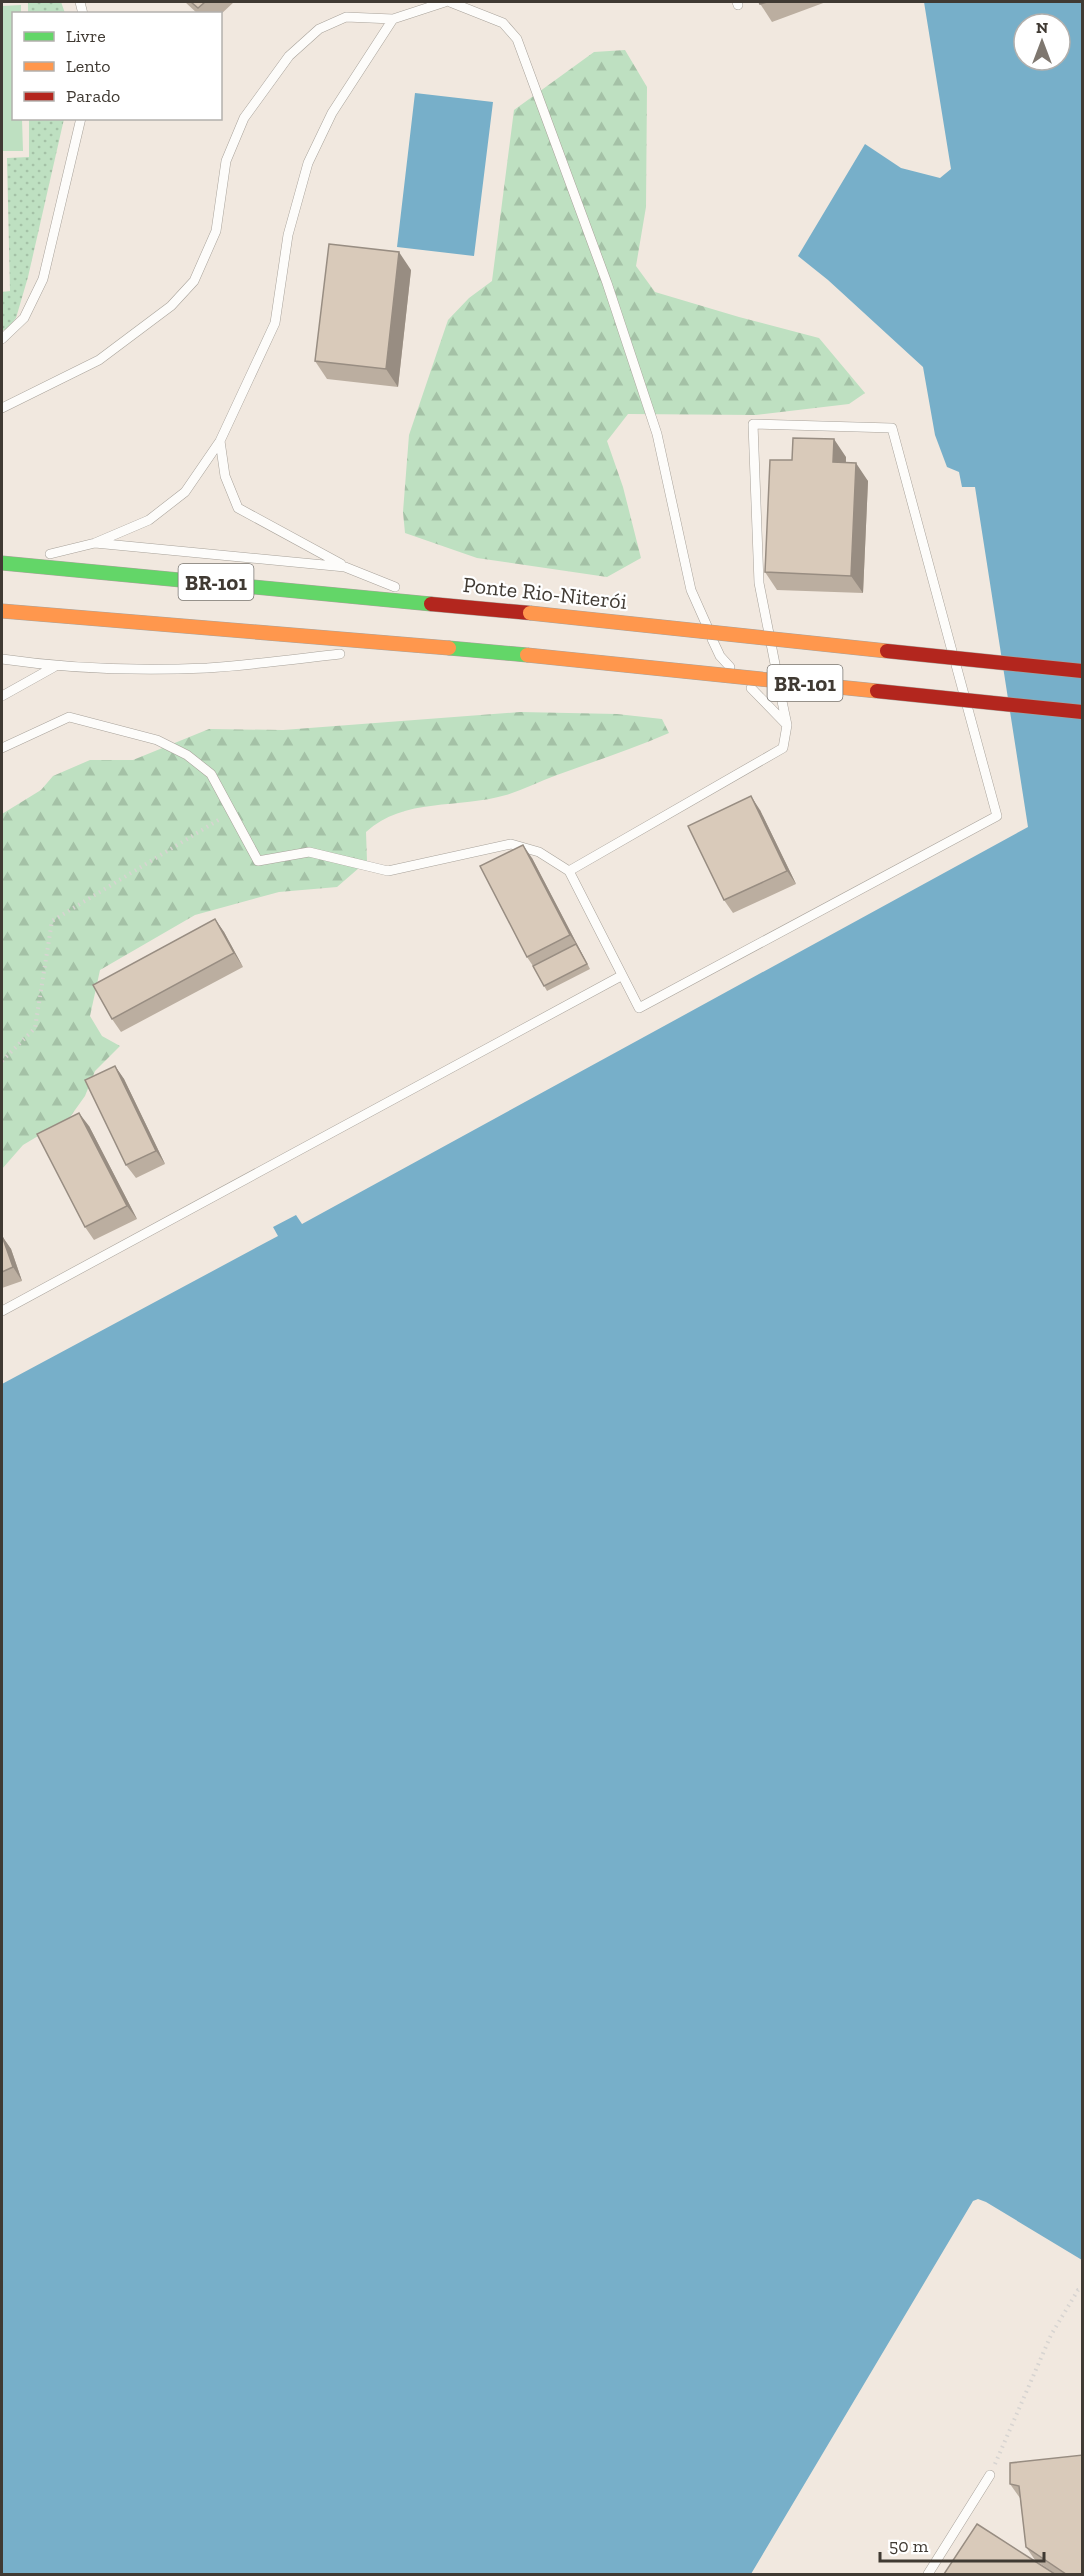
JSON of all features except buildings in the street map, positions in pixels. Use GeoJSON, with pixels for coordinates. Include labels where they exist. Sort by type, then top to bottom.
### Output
{"type":"FeatureCollection","features":[{"type":"Feature","properties":{"kind":"highway","name":"Ponte Rio-Niterói"},"geometry":{"type":"LineString","coordinates":[[6,563],[431,602],[1083,672]]}},
{"type":"Feature","properties":{"kind":"highway","name":"BR-101"},"geometry":{"type":"LineString","coordinates":[[2,610],[424,645],[1083,712]]}},
{"type":"Feature","properties":{"kind":"lane"},"geometry":{"type":"LineString","coordinates":[[2,408],[99,360],[171,306],[194,281],[216,231],[226,161],[244,118],[289,56],[319,29],[346,16],[393,19],[445,2]]}},
{"type":"Feature","properties":{"kind":"lane"},"geometry":{"type":"LineString","coordinates":[[450,2],[503,23],[517,39],[607,283],[657,434],[691,590],[720,657],[787,725]]}},
{"type":"Feature","properties":{"kind":"lane"},"geometry":{"type":"LineString","coordinates":[[6,563],[95,543],[149,520],[185,492],[220,441],[275,323],[288,235],[308,163],[332,113],[393,19]]}},
{"type":"Feature","properties":{"kind":"lane"},"geometry":{"type":"LineString","coordinates":[[2,339],[24,318],[43,279],[81,120]]}},
{"type":"Feature","properties":{"kind":"lane"},"geometry":{"type":"LineString","coordinates":[[2,748],[69,717],[157,740],[187,755],[211,774],[258,861],[309,852],[388,871],[511,844],[539,852],[569,871],[639,1008],[997,816],[892,428],[753,424],[759,583],[787,725],[783,747],[569,871]]}},
{"type":"Feature","properties":{"kind":"lane"},"geometry":{"type":"LineString","coordinates":[[220,441],[225,476],[238,508],[345,567],[431,602]]}},
{"type":"Feature","properties":{"kind":"lane"},"geometry":{"type":"LineString","coordinates":[[95,543],[345,567]]}},
{"type":"Feature","properties":{"kind":"lane"},"geometry":{"type":"LineString","coordinates":[[360,652],[424,645]]}},
{"type":"Feature","properties":{"kind":"lane"},"geometry":{"type":"LineString","coordinates":[[2,659],[54,667],[208,668],[349,653]]}},
{"type":"Feature","properties":{"kind":"lane"},"geometry":{"type":"LineString","coordinates":[[2,696],[54,667]]}},
{"type":"Feature","properties":{"kind":"lane"},"geometry":{"type":"LineString","coordinates":[[2,1311],[621,976]]}},
{"type":"Feature","properties":{"kind":"lane"},"geometry":{"type":"LineString","coordinates":[[928,2574],[990,2475]]}},
{"type":"Feature","properties":{"kind":"path"},"geometry":{"type":"LineString","coordinates":[[2,1061],[36,1029],[52,921],[231,812]]}},
{"type":"Feature","properties":{"kind":"path"},"geometry":{"type":"LineString","coordinates":[[990,2475],[1051,2335],[1078,2290],[1083,2289]]}},
{"type":"Feature","properties":{"kind":"green space"},"geometry":{"type":"Polygon","coordinates":[[[28,2],[61,2],[65,12],[28,12],[28,2]]]}},
{"type":"Feature","properties":{"kind":"green space"},"geometry":{"type":"Polygon","coordinates":[[[21,5],[21,12],[12,12],[12,120],[22,120],[23,151],[2,151],[2,6],[21,5]]]}},
{"type":"Feature","properties":{"kind":"green space"},"geometry":{"type":"Polygon","coordinates":[[[625,50],[647,87],[646,207],[636,266],[655,292],[819,338],[865,393],[849,404],[756,415],[628,414],[607,441],[623,487],[641,558],[607,577],[477,558],[405,533],[403,512],[409,435],[448,320],[469,298],[492,281],[514,110],[594,52],[625,50]]]}},
{"type":"Feature","properties":{"kind":"green space"},"geometry":{"type":"Polygon","coordinates":[[[29,120],[64,120],[28,277],[16,318],[8,328],[2,331],[2,292],[10,291],[7,158],[29,157],[29,120]]]}},
{"type":"Feature","properties":{"kind":"green space"},"geometry":{"type":"Polygon","coordinates":[[[520,712],[617,714],[662,719],[669,733],[506,795],[397,813],[366,832],[367,861],[337,887],[279,892],[195,915],[100,970],[90,1016],[102,1036],[120,1046],[95,1071],[85,1096],[70,1117],[23,1145],[2,1169],[2,814],[41,790],[53,776],[90,760],[133,760],[209,729],[283,730],[520,712]]]}},
{"type":"Feature","properties":{"kind":"water"},"geometry":{"type":"Polygon","coordinates":[[[924,2],[1082,2],[1082,2260],[986,2202],[978,2199],[973,2201],[751,2574],[2,2574],[2,1384],[278,1236],[273,1227],[296,1215],[302,1224],[1028,827],[975,487],[962,487],[959,472],[947,467],[935,435],[923,367],[828,280],[798,256],[865,144],[901,168],[940,178],[951,169],[924,2]]]}},
{"type":"Feature","properties":{"kind":"water"},"geometry":{"type":"Polygon","coordinates":[[[415,93],[493,102],[474,256],[397,247],[415,93]]]}},
{"type":"Feature","properties":{"kind":"traffic: fast"},"geometry":{"type":"LineString","coordinates":[[2,563],[431,604]]}},
{"type":"Feature","properties":{"kind":"traffic: fast"},"geometry":{"type":"LineString","coordinates":[[449,648],[527,655]]}},
{"type":"Feature","properties":{"kind":"traffic: slow"},"geometry":{"type":"LineString","coordinates":[[2,611],[449,648]]}},
{"type":"Feature","properties":{"kind":"traffic: slow"},"geometry":{"type":"LineString","coordinates":[[530,613],[887,651]]}},
{"type":"Feature","properties":{"kind":"traffic: slow"},"geometry":{"type":"LineString","coordinates":[[527,655],[877,691]]}},
{"type":"Feature","properties":{"kind":"traffic: jam"},"geometry":{"type":"LineString","coordinates":[[431,604],[530,613]]}},
{"type":"Feature","properties":{"kind":"traffic: jam"},"geometry":{"type":"LineString","coordinates":[[887,651],[1082,671]]}},
{"type":"Feature","properties":{"kind":"traffic: jam"},"geometry":{"type":"LineString","coordinates":[[877,691],[1082,712]]}}]}
